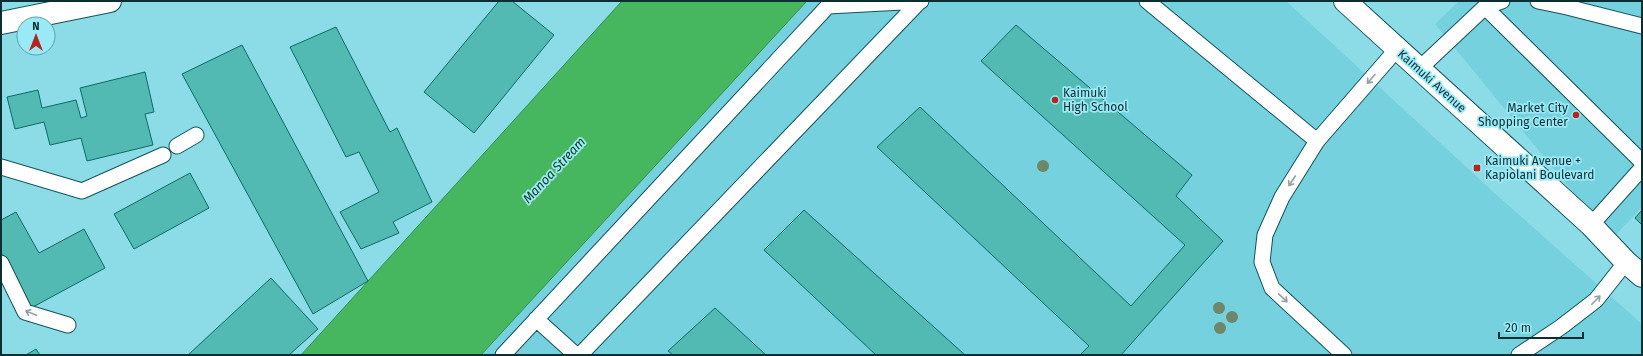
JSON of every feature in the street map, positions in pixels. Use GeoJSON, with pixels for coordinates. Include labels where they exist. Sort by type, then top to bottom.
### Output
{"type":"FeatureCollection","features":[{"type":"Feature","properties":{"kind":"street"},"geometry":{"type":"LineString","coordinates":[[1,23],[110,1]]}},
{"type":"Feature","properties":{"kind":"street","name":"Kaimuki Avenue"},"geometry":{"type":"LineString","coordinates":[[1345,1],[1591,225],[1634,269]]}},
{"type":"Feature","properties":{"kind":"lane"},"geometry":{"type":"LineString","coordinates":[[503,355],[828,6],[920,1]]}},
{"type":"Feature","properties":{"kind":"lane"},"geometry":{"type":"LineString","coordinates":[[580,355],[920,1]]}},
{"type":"Feature","properties":{"kind":"lane"},"geometry":{"type":"LineString","coordinates":[[1147,1],[1317,141]]}},
{"type":"Feature","properties":{"kind":"lane"},"geometry":{"type":"LineString","coordinates":[[1419,69],[1485,7],[1502,1]]}},
{"type":"Feature","properties":{"kind":"lane"},"geometry":{"type":"LineString","coordinates":[[1538,1],[1642,26]]}},
{"type":"Feature","properties":{"kind":"lane"},"geometry":{"type":"LineString","coordinates":[[1485,7],[1642,162]]}},
{"type":"Feature","properties":{"kind":"lane"},"geometry":{"type":"LineString","coordinates":[[1344,355],[1272,288],[1262,262],[1265,235],[1282,197],[1317,141],[1397,49]]}},
{"type":"Feature","properties":{"kind":"lane"},"geometry":{"type":"LineString","coordinates":[[178,146],[196,135]]}},
{"type":"Feature","properties":{"kind":"lane"},"geometry":{"type":"LineString","coordinates":[[1,167],[82,191],[163,154]]}},
{"type":"Feature","properties":{"kind":"lane"},"geometry":{"type":"LineString","coordinates":[[1591,225],[1642,168]]}},
{"type":"Feature","properties":{"kind":"lane"},"geometry":{"type":"LineString","coordinates":[[1,263],[25,312],[68,325]]}},
{"type":"Feature","properties":{"kind":"lane"},"geometry":{"type":"LineString","coordinates":[[1519,355],[1561,327],[1634,269]]}},
{"type":"Feature","properties":{"kind":"lane"},"geometry":{"type":"LineString","coordinates":[[536,319],[576,355]]}},
{"type":"Feature","properties":{"kind":"shaded area","name":"Kaimuki High School"},"geometry":{"type":"Polygon","coordinates":[[[807,1],[1286,1],[1500,198],[1642,324],[1642,355],[481,355],[807,1]]]}},
{"type":"Feature","properties":{"kind":"shaded area","name":"Market City Shopping Center"},"geometry":{"type":"Polygon","coordinates":[[[1459,1],[1642,1],[1642,207],[1612,239],[1435,24],[1459,1]]]}},
{"type":"Feature","properties":{"kind":"water","name":"Manoa Stream"},"geometry":{"type":"Polygon","coordinates":[[[622,1],[807,1],[481,355],[301,355],[622,1]]]}},
{"type":"Feature","properties":{"kind":"building"},"geometry":{"type":"Polygon","coordinates":[[[499,1],[512,1],[554,35],[474,133],[424,92],[499,1]]]}},
{"type":"Feature","properties":{"kind":"building"},"geometry":{"type":"Polygon","coordinates":[[[1016,25],[1192,175],[1176,196],[1223,241],[1121,355],[1080,355],[1089,346],[877,147],[920,107],[1131,306],[1185,245],[981,61],[1016,25]]]}},
{"type":"Feature","properties":{"kind":"building"},"geometry":{"type":"Polygon","coordinates":[[[336,27],[390,132],[397,128],[432,202],[393,222],[399,233],[361,249],[340,212],[379,192],[359,152],[346,157],[290,47],[336,27]]]}},
{"type":"Feature","properties":{"kind":"building"},"geometry":{"type":"Polygon","coordinates":[[[242,45],[368,281],[313,314],[182,74],[242,45]]]}},
{"type":"Feature","properties":{"kind":"building"},"geometry":{"type":"Polygon","coordinates":[[[145,72],[154,112],[145,114],[153,145],[87,161],[81,138],[50,145],[44,122],[15,129],[7,97],[38,90],[42,108],[76,100],[81,118],[87,116],[80,88],[145,72]]]}},
{"type":"Feature","properties":{"kind":"building"},"geometry":{"type":"Polygon","coordinates":[[[190,173],[209,208],[134,249],[114,214],[190,173]]]}},
{"type":"Feature","properties":{"kind":"building"},"geometry":{"type":"Polygon","coordinates":[[[804,210],[965,355],[876,355],[764,250],[804,210]]]}},
{"type":"Feature","properties":{"kind":"building"},"geometry":{"type":"Polygon","coordinates":[[[1642,210],[1642,225],[1635,218],[1642,210]]]}},
{"type":"Feature","properties":{"kind":"building"},"geometry":{"type":"Polygon","coordinates":[[[16,212],[39,253],[84,229],[105,268],[31,308],[1,253],[1,220],[16,212]]]}},
{"type":"Feature","properties":{"kind":"building"},"geometry":{"type":"Polygon","coordinates":[[[271,278],[318,329],[289,355],[188,355],[271,278]]]}},
{"type":"Feature","properties":{"kind":"building"},"geometry":{"type":"Polygon","coordinates":[[[715,308],[766,355],[673,355],[668,351],[715,308]]]}},
{"type":"Feature","properties":{"kind":"building"},"geometry":{"type":"Polygon","coordinates":[[[36,349],[40,355],[26,355],[36,349]]]}},
{"type":"Feature","properties":{"kind":"place","name":"Kaimuki High School"},"geometry":{"type":"Point","coordinates":[1055,100]}},
{"type":"Feature","properties":{"kind":"place","name":"Market City Shopping Center"},"geometry":{"type":"Point","coordinates":[1576,115]}},
{"type":"Feature","properties":{"kind":"place","name":"Kaimuki Avenue + Kapiolani Boulevard"},"geometry":{"type":"Point","coordinates":[1477,168]}}]}
